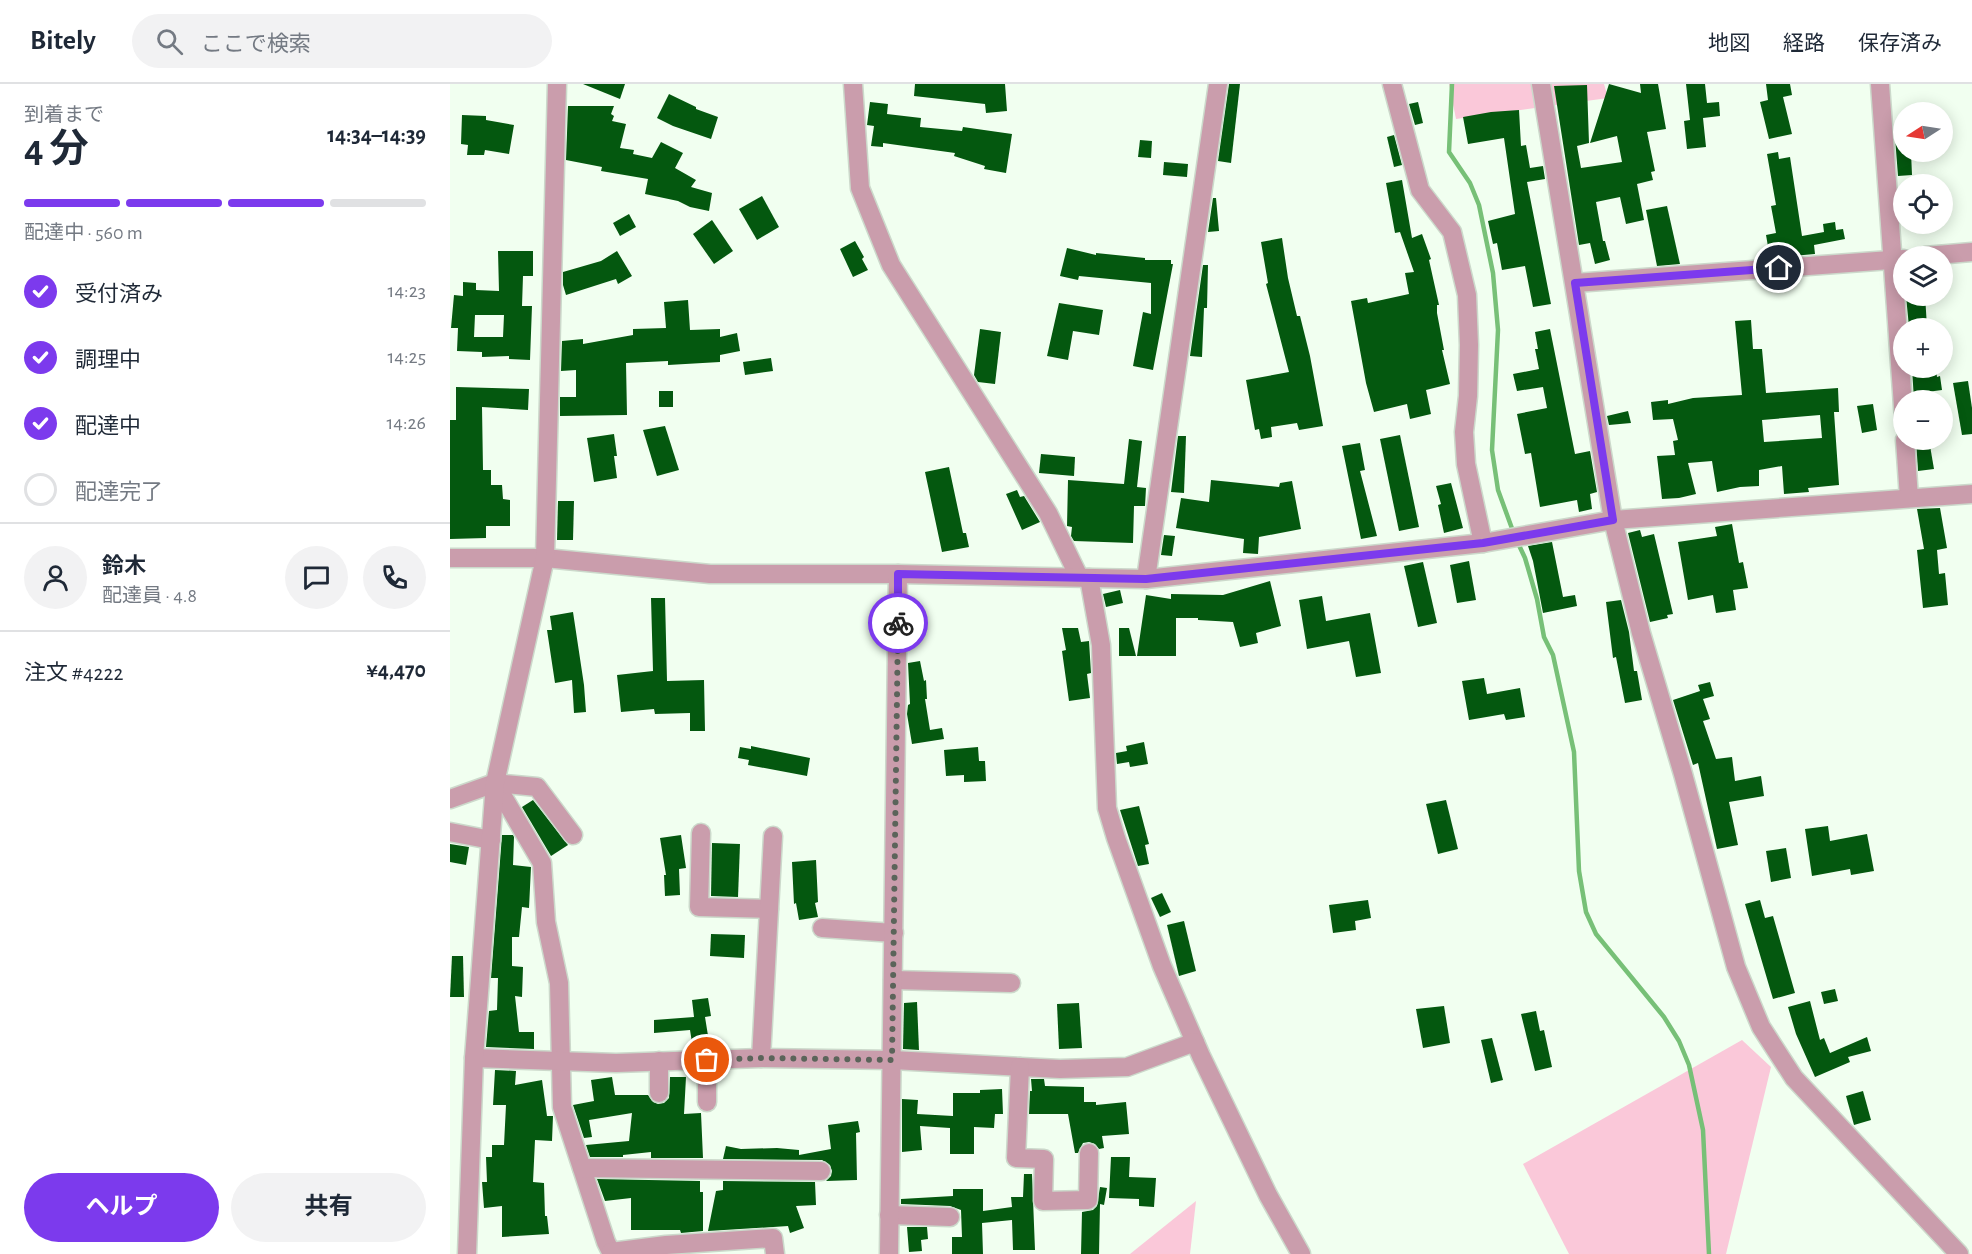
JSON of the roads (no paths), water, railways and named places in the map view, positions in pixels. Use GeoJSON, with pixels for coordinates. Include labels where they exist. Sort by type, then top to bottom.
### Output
{"type":"FeatureCollection","features":[{"type":"Feature","properties":{"kind":"street"},"geometry":{"type":"LineString","coordinates":[[467,1254],[474,1058],[495,783],[545,558],[557,84]]}},
{"type":"Feature","properties":{"kind":"street"},"geometry":{"type":"LineString","coordinates":[[853,84],[860,188],[891,265],[1048,513],[1084,578],[1101,645],[1107,808],[1116,838],[1162,966],[1195,1042],[1268,1195],[1301,1254]]}},
{"type":"Feature","properties":{"kind":"street"},"geometry":{"type":"LineString","coordinates":[[1146,579],[1218,84]]}},
{"type":"Feature","properties":{"kind":"street"},"geometry":{"type":"LineString","coordinates":[[1392,84],[1420,190],[1452,232],[1467,295],[1469,345],[1468,396],[1464,432],[1466,464],[1483,543]]}},
{"type":"Feature","properties":{"kind":"street"},"geometry":{"type":"LineString","coordinates":[[1541,84],[1613,520],[1641,633],[1683,774],[1736,967],[1761,1028],[1794,1078],[1959,1254]]}},
{"type":"Feature","properties":{"kind":"street"},"geometry":{"type":"LineString","coordinates":[[1880,84],[1897,246]]}},
{"type":"Feature","properties":{"kind":"street"},"geometry":{"type":"LineString","coordinates":[[1953,254],[1972,252]]}},
{"type":"Feature","properties":{"kind":"street"},"geometry":{"type":"LineString","coordinates":[[1575,283],[1893,259]]}},
{"type":"Feature","properties":{"kind":"street"},"geometry":{"type":"LineString","coordinates":[[1900,306],[1903,390]]}},
{"type":"Feature","properties":{"kind":"street"},"geometry":{"type":"LineString","coordinates":[[1906,450],[1909,498]]}},
{"type":"Feature","properties":{"kind":"street"},"geometry":{"type":"LineString","coordinates":[[450,558],[545,558],[710,574],[898,574],[1146,579],[1483,543],[1613,520],[1972,494]]}},
{"type":"Feature","properties":{"kind":"street"},"geometry":{"type":"LineString","coordinates":[[889,1254],[898,574]]}},
{"type":"Feature","properties":{"kind":"street"},"geometry":{"type":"LineString","coordinates":[[495,783],[542,864],[546,922],[559,983],[562,1107],[612,1253],[666,1245],[773,1238],[774,1254]]}},
{"type":"Feature","properties":{"kind":"street"},"geometry":{"type":"LineString","coordinates":[[450,799],[495,783],[537,787],[573,835]]}},
{"type":"Feature","properties":{"kind":"street"},"geometry":{"type":"LineString","coordinates":[[450,832],[490,840]]}},
{"type":"Feature","properties":{"kind":"street"},"geometry":{"type":"LineString","coordinates":[[701,833],[699,907],[770,909]]}},
{"type":"Feature","properties":{"kind":"street"},"geometry":{"type":"LineString","coordinates":[[761,1058],[773,836]]}},
{"type":"Feature","properties":{"kind":"street"},"geometry":{"type":"LineString","coordinates":[[822,928],[894,933]]}},
{"type":"Feature","properties":{"kind":"street"},"geometry":{"type":"LineString","coordinates":[[893,980],[1011,983]]}},
{"type":"Feature","properties":{"kind":"street"},"geometry":{"type":"LineString","coordinates":[[474,1058],[616,1063],[761,1058],[892,1060],[1060,1069],[1128,1067],[1195,1042]]}},
{"type":"Feature","properties":{"kind":"street"},"geometry":{"type":"LineString","coordinates":[[707,1060],[707,1102]]}},
{"type":"Feature","properties":{"kind":"street"},"geometry":{"type":"LineString","coordinates":[[659,1061],[659,1094]]}},
{"type":"Feature","properties":{"kind":"street"},"geometry":{"type":"LineString","coordinates":[[1020,1066],[1016,1158],[1044,1159],[1043,1201],[1088,1200],[1089,1153]]}},
{"type":"Feature","properties":{"kind":"street"},"geometry":{"type":"LineString","coordinates":[[582,1167],[821,1171]]}},
{"type":"Feature","properties":{"kind":"street"},"geometry":{"type":"LineString","coordinates":[[889,1215],[950,1217]]}},
{"type":"Feature","properties":{"kind":"waterway"},"geometry":{"type":"LineString","coordinates":[[1452,84],[1449,152],[1470,183],[1479,205],[1493,273],[1498,330],[1492,450],[1498,490],[1514,534]]}},
{"type":"Feature","properties":{"kind":"waterway"},"geometry":{"type":"LineString","coordinates":[[1517,541],[1525,558],[1537,599],[1544,637],[1553,655],[1574,752],[1579,871],[1586,912],[1596,934],[1664,1017],[1679,1041],[1689,1065],[1703,1130],[1709,1254]]}}]}
